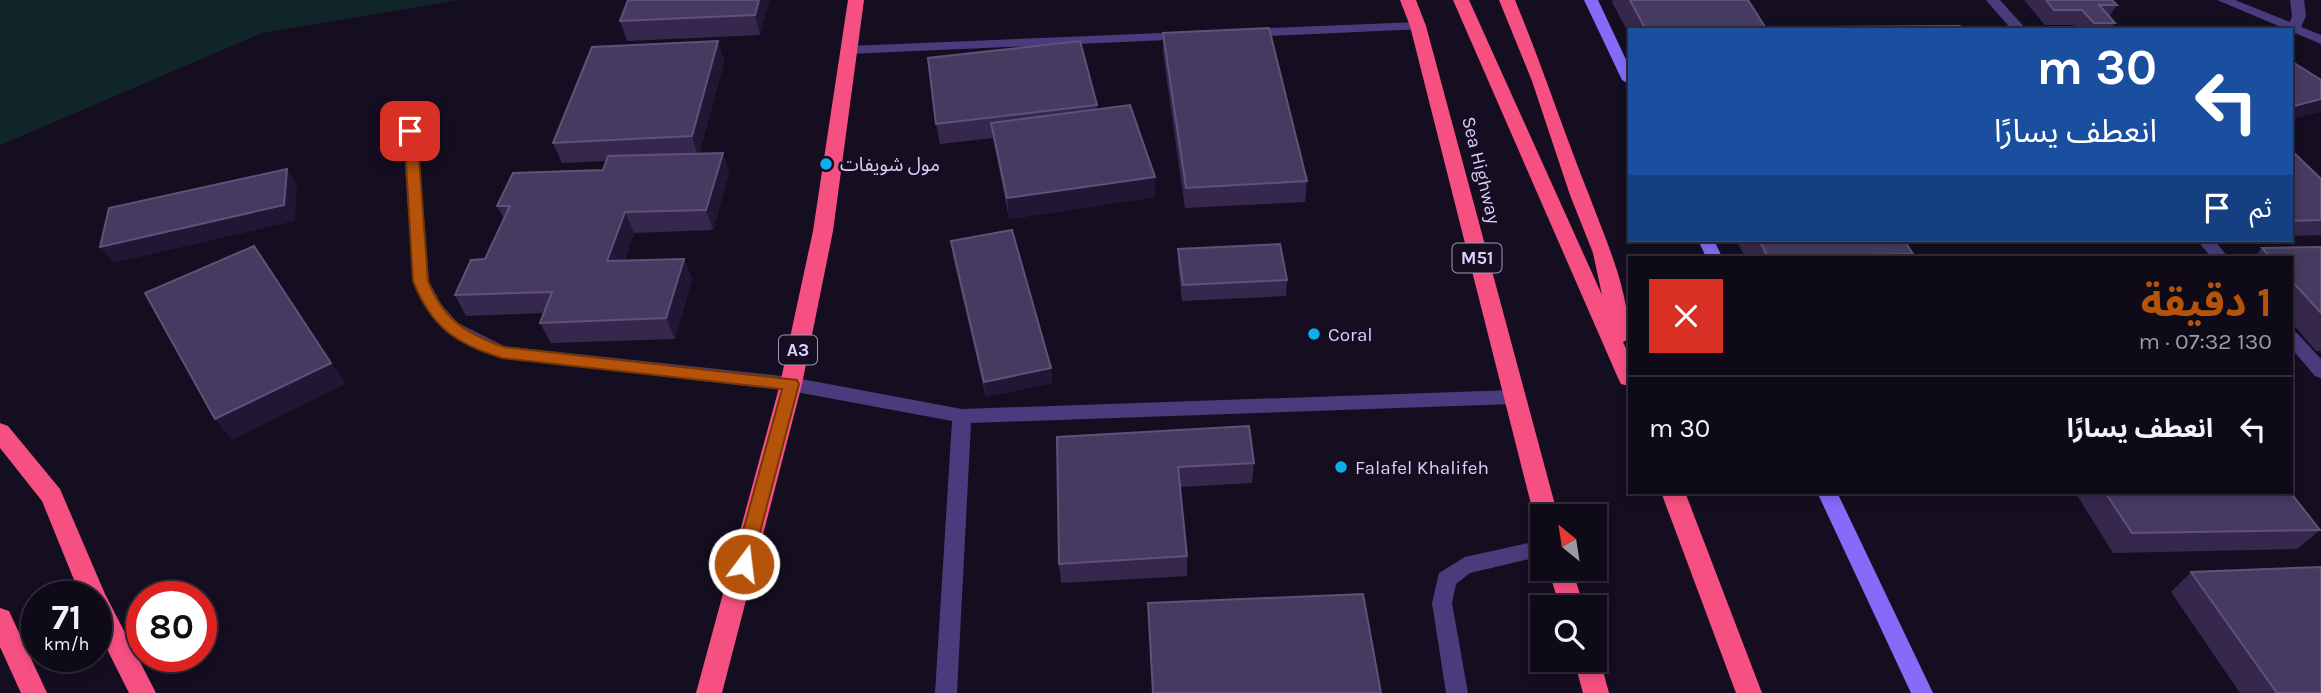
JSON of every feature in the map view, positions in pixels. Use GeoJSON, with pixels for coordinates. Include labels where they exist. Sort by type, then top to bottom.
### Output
{"type":"FeatureCollection","features":[{"type":"Feature","properties":{"kind":"highway","name":"A3"},"geometry":{"type":"LineString","coordinates":[[709,693],[791,384],[823,231],[856,0]]}},
{"type":"Feature","properties":{"kind":"highway","name":"Sea Highway"},"geometry":{"type":"LineString","coordinates":[[1408,0],[1418,26],[1543,504]]}},
{"type":"Feature","properties":{"kind":"highway"},"geometry":{"type":"LineString","coordinates":[[1461,0],[1628,376]]}},
{"type":"Feature","properties":{"kind":"highway"},"geometry":{"type":"LineString","coordinates":[[1507,0],[1540,80],[1602,253],[1628,367]]}},
{"type":"Feature","properties":{"kind":"highway"},"geometry":{"type":"LineString","coordinates":[[0,432],[52,496],[87,581]]}},
{"type":"Feature","properties":{"kind":"highway"},"geometry":{"type":"LineString","coordinates":[[1674,494],[1749,693]]}},
{"type":"Feature","properties":{"kind":"highway"},"geometry":{"type":"LineString","coordinates":[[0,619],[34,693]]}},
{"type":"Feature","properties":{"kind":"highway"},"geometry":{"type":"LineString","coordinates":[[112,632],[144,693]]}},
{"type":"Feature","properties":{"kind":"highway"},"geometry":{"type":"LineString","coordinates":[[1590,672],[1596,693]]}},
{"type":"Feature","properties":{"kind":"street"},"geometry":{"type":"LineString","coordinates":[[1591,0],[1628,78]]}},
{"type":"Feature","properties":{"kind":"street"},"geometry":{"type":"LineString","coordinates":[[1993,0],[2018,28]]}},
{"type":"Feature","properties":{"kind":"street"},"geometry":{"type":"LineString","coordinates":[[2224,0],[2292,28]]}},
{"type":"Feature","properties":{"kind":"street"},"geometry":{"type":"LineString","coordinates":[[2297,0],[2299,16],[2294,29],[2321,40]]}},
{"type":"Feature","properties":{"kind":"street"},"geometry":{"type":"LineString","coordinates":[[1238,33],[1418,26]]}},
{"type":"Feature","properties":{"kind":"street"},"geometry":{"type":"LineString","coordinates":[[849,50],[1196,35]]}},
{"type":"Feature","properties":{"kind":"street"},"geometry":{"type":"LineString","coordinates":[[408,106],[421,281],[430,304],[446,324],[470,341],[502,352],[791,384],[962,416],[1513,397]]}},
{"type":"Feature","properties":{"kind":"street"},"geometry":{"type":"LineString","coordinates":[[2207,242],[2219,256]]}},
{"type":"Feature","properties":{"kind":"street"},"geometry":{"type":"LineString","coordinates":[[2293,339],[2321,371]]}},
{"type":"Feature","properties":{"kind":"street"},"geometry":{"type":"LineString","coordinates":[[946,693],[962,416]]}},
{"type":"Feature","properties":{"kind":"street"},"geometry":{"type":"LineString","coordinates":[[1827,494],[1923,693]]}},
{"type":"Feature","properties":{"kind":"street"},"geometry":{"type":"LineString","coordinates":[[1457,693],[1442,603],[1446,579],[1465,566],[1530,551]]}},
{"type":"Feature","properties":{"kind":"green space"},"geometry":{"type":"Polygon","coordinates":[[[0,0],[459,0],[262,33],[0,145],[0,0]]]}},
{"type":"Feature","properties":{"kind":"building"},"geometry":{"type":"Polygon","coordinates":[[[628,0],[759,0],[755,15],[620,21],[628,0]]]}},
{"type":"Feature","properties":{"kind":"building"},"geometry":{"type":"Polygon","coordinates":[[[1630,0],[1748,0],[1766,28],[1645,28],[1630,0]]]}},
{"type":"Feature","properties":{"kind":"building"},"geometry":{"type":"Polygon","coordinates":[[[2046,0],[2112,0],[2117,5],[2099,5],[2115,23],[2094,23],[2082,10],[2054,10],[2046,0]]]}},
{"type":"Feature","properties":{"kind":"building"},"geometry":{"type":"Polygon","coordinates":[[[1960,26],[1962,28],[1825,28],[1960,26]]]}},
{"type":"Feature","properties":{"kind":"building"},"geometry":{"type":"Polygon","coordinates":[[[1269,28],[1307,181],[1186,188],[1163,33],[1269,28]]]}},
{"type":"Feature","properties":{"kind":"building"},"geometry":{"type":"Polygon","coordinates":[[[718,41],[692,136],[553,143],[592,47],[718,41]]]}},
{"type":"Feature","properties":{"kind":"building"},"geometry":{"type":"Polygon","coordinates":[[[1080,41],[1097,105],[936,124],[928,58],[1080,41]]]}},
{"type":"Feature","properties":{"kind":"building"},"geometry":{"type":"Polygon","coordinates":[[[2293,62],[2321,80],[2321,99],[2293,106],[2293,62]]]}},
{"type":"Feature","properties":{"kind":"building"},"geometry":{"type":"Polygon","coordinates":[[[1130,105],[1155,177],[1007,198],[991,123],[1130,105]]]}},
{"type":"Feature","properties":{"kind":"building"},"geometry":{"type":"Polygon","coordinates":[[[2293,152],[2321,179],[2321,220],[2293,221],[2293,152]]]}},
{"type":"Feature","properties":{"kind":"building"},"geometry":{"type":"Polygon","coordinates":[[[723,153],[706,210],[625,212],[607,261],[684,259],[666,318],[540,323],[552,292],[455,295],[471,260],[485,259],[510,206],[497,206],[513,173],[603,170],[608,156],[723,153]]]}},
{"type":"Feature","properties":{"kind":"building"},"geometry":{"type":"Polygon","coordinates":[[[287,169],[284,205],[100,247],[109,208],[287,169]]]}},
{"type":"Feature","properties":{"kind":"building"},"geometry":{"type":"Polygon","coordinates":[[[1012,230],[1051,368],[984,382],[951,241],[1012,230]]]}},
{"type":"Feature","properties":{"kind":"building"},"geometry":{"type":"Polygon","coordinates":[[[1760,242],[1905,242],[1913,254],[1816,256],[1767,256],[1760,242]]]}},
{"type":"Feature","properties":{"kind":"building"},"geometry":{"type":"Polygon","coordinates":[[[1280,244],[1287,280],[1183,285],[1178,249],[1280,244]]]}},
{"type":"Feature","properties":{"kind":"building"},"geometry":{"type":"Polygon","coordinates":[[[254,246],[331,363],[215,419],[145,293],[254,246]]]}},
{"type":"Feature","properties":{"kind":"building"},"geometry":{"type":"Polygon","coordinates":[[[2321,247],[2321,313],[2293,282],[2293,256],[2269,256],[2262,248],[2321,247]]]}},
{"type":"Feature","properties":{"kind":"building"},"geometry":{"type":"Polygon","coordinates":[[[1249,426],[1254,463],[1178,467],[1187,556],[1059,564],[1057,437],[1249,426]]]}},
{"type":"Feature","properties":{"kind":"building"},"geometry":{"type":"Polygon","coordinates":[[[2106,494],[2292,494],[2320,530],[2132,533],[2106,494]]]}},
{"type":"Feature","properties":{"kind":"building"},"geometry":{"type":"Polygon","coordinates":[[[2321,567],[2321,693],[2277,693],[2191,572],[2321,567]]]}},
{"type":"Feature","properties":{"kind":"building"},"geometry":{"type":"Polygon","coordinates":[[[1363,594],[1381,693],[1153,693],[1148,603],[1363,594]]]}},
{"type":"Feature","properties":{"kind":"place","name":"مول شويفات"},"geometry":{"type":"Point","coordinates":[826,164]}},
{"type":"Feature","properties":{"kind":"place","name":"Coral"},"geometry":{"type":"Point","coordinates":[1314,334]}},
{"type":"Feature","properties":{"kind":"place","name":"Falafel Khalifeh"},"geometry":{"type":"Point","coordinates":[1341,467]}},
{"type":"Feature","properties":{"kind":"route"},"geometry":{"type":"LineString","coordinates":[[410,131],[421,281],[430,304],[446,324],[470,341],[502,352],[791,384],[744,564]]}}]}
